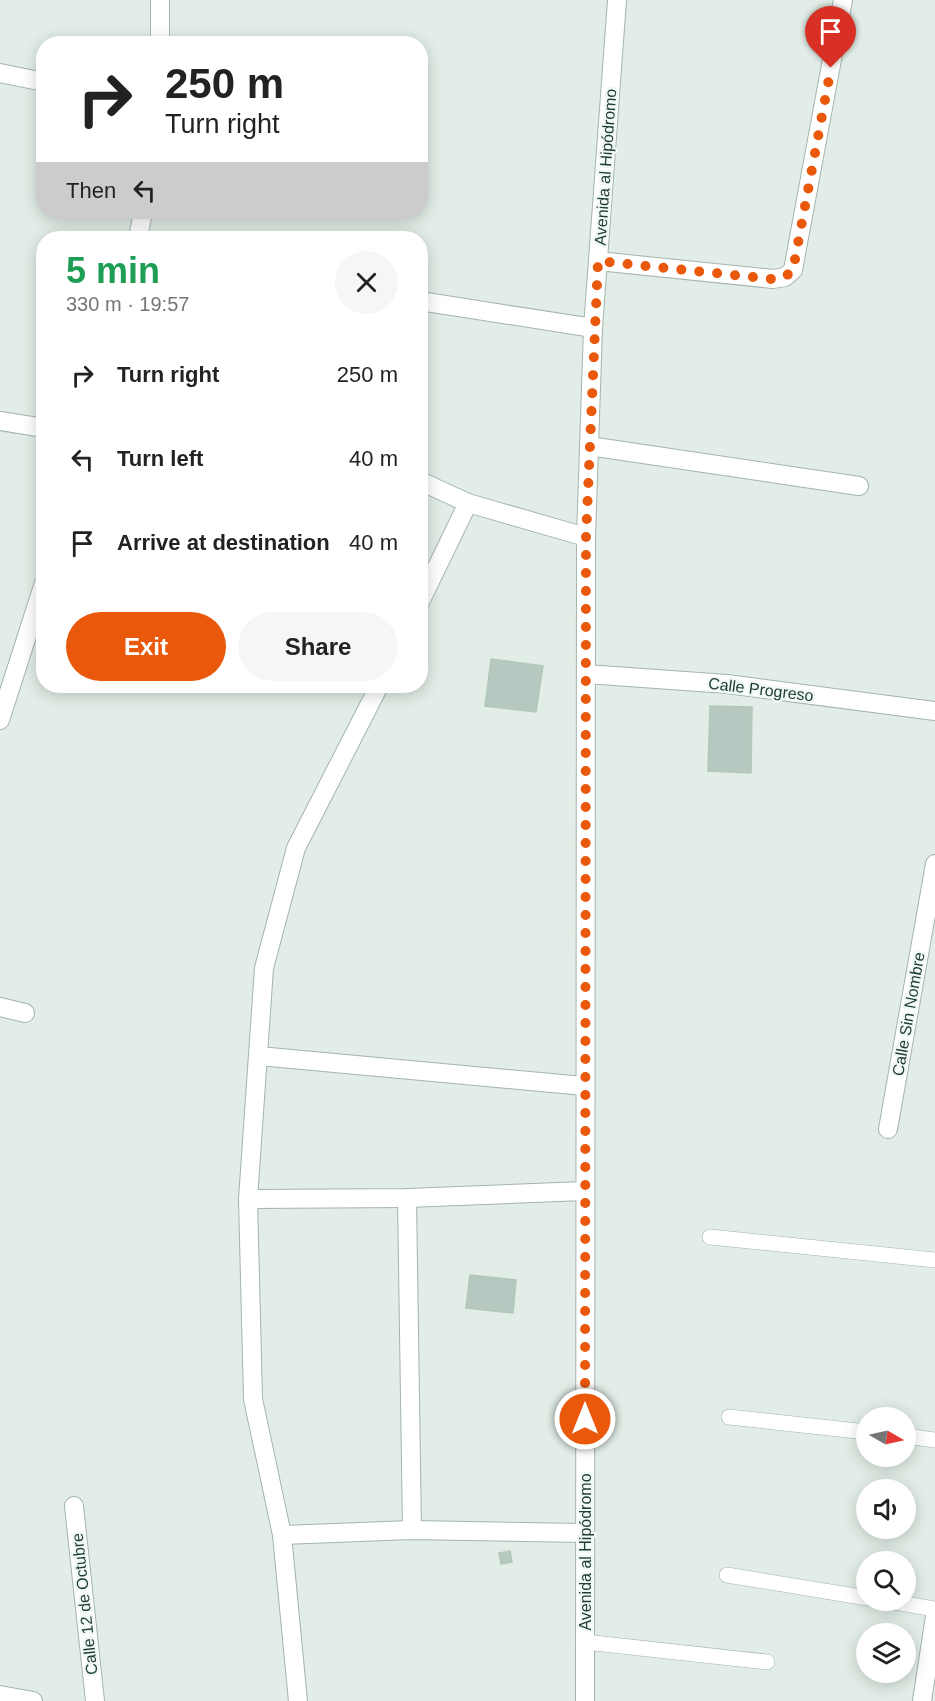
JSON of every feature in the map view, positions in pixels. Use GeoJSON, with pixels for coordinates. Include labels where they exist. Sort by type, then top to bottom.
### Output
{"type":"FeatureCollection","features":[{"type":"Feature","properties":{"kind":"street"},"geometry":{"type":"LineString","coordinates":[[160,0],[160,36]]}},
{"type":"Feature","properties":{"kind":"street","name":"Avenida al Hipódromo"},"geometry":{"type":"LineString","coordinates":[[585,1701],[586,537],[593,328],[617,0]]}},
{"type":"Feature","properties":{"kind":"street"},"geometry":{"type":"LineString","coordinates":[[598,261],[772,279],[785,277],[793,270],[843,0]]}},
{"type":"Feature","properties":{"kind":"street"},"geometry":{"type":"LineString","coordinates":[[0,73],[36,80]]}},
{"type":"Feature","properties":{"kind":"street"},"geometry":{"type":"LineString","coordinates":[[428,302],[593,328]]}},
{"type":"Feature","properties":{"kind":"street"},"geometry":{"type":"LineString","coordinates":[[0,421],[36,427]]}},
{"type":"Feature","properties":{"kind":"street"},"geometry":{"type":"LineString","coordinates":[[589,446],[859,486]]}},
{"type":"Feature","properties":{"kind":"street"},"geometry":{"type":"LineString","coordinates":[[428,484],[468,503],[586,537]]}},
{"type":"Feature","properties":{"kind":"street"},"geometry":{"type":"LineString","coordinates":[[428,586],[468,503]]}},
{"type":"Feature","properties":{"kind":"street"},"geometry":{"type":"LineString","coordinates":[[0,720],[4,694],[36,605]]}},
{"type":"Feature","properties":{"kind":"street","name":"Calle Progreso"},"geometry":{"type":"LineString","coordinates":[[586,674],[727,684],[935,711]]}},
{"type":"Feature","properties":{"kind":"street"},"geometry":{"type":"LineString","coordinates":[[298,1701],[282,1535],[254,1399],[248,1199],[264,968],[296,848],[375,693]]}},
{"type":"Feature","properties":{"kind":"street","name":"Calle Sin Nombre"},"geometry":{"type":"LineString","coordinates":[[888,1129],[935,864]]}},
{"type":"Feature","properties":{"kind":"street"},"geometry":{"type":"LineString","coordinates":[[0,1007],[25,1013]]}},
{"type":"Feature","properties":{"kind":"street"},"geometry":{"type":"LineString","coordinates":[[259,1056],[584,1086]]}},
{"type":"Feature","properties":{"kind":"street"},"geometry":{"type":"LineString","coordinates":[[248,1199],[406,1198],[584,1191]]}},
{"type":"Feature","properties":{"kind":"street"},"geometry":{"type":"LineString","coordinates":[[406,1198],[412,1530]]}},
{"type":"Feature","properties":{"kind":"street","name":"Calle 12 de Octubre"},"geometry":{"type":"LineString","coordinates":[[74,1506],[95,1701]]}},
{"type":"Feature","properties":{"kind":"street"},"geometry":{"type":"LineString","coordinates":[[282,1535],[412,1530],[585,1533]]}},
{"type":"Feature","properties":{"kind":"street"},"geometry":{"type":"LineString","coordinates":[[922,1701],[935,1616]]}},
{"type":"Feature","properties":{"kind":"street"},"geometry":{"type":"LineString","coordinates":[[0,1695],[33,1701]]}},
{"type":"Feature","properties":{"kind":"lane"},"geometry":{"type":"LineString","coordinates":[[710,1237],[935,1260]]}},
{"type":"Feature","properties":{"kind":"lane"},"geometry":{"type":"LineString","coordinates":[[729,1417],[856,1431]]}},
{"type":"Feature","properties":{"kind":"lane"},"geometry":{"type":"LineString","coordinates":[[916,1437],[935,1440]]}},
{"type":"Feature","properties":{"kind":"lane"},"geometry":{"type":"LineString","coordinates":[[727,1575],[856,1596]]}},
{"type":"Feature","properties":{"kind":"lane"},"geometry":{"type":"LineString","coordinates":[[916,1606],[935,1609]]}},
{"type":"Feature","properties":{"kind":"lane"},"geometry":{"type":"LineString","coordinates":[[585,1642],[767,1662]]}},
{"type":"Feature","properties":{"kind":"building"},"geometry":{"type":"Polygon","coordinates":[[[491,659],[543,666],[536,712],[485,706],[491,659]]]}},
{"type":"Feature","properties":{"kind":"building"},"geometry":{"type":"Polygon","coordinates":[[[710,706],[752,707],[751,773],[708,771],[710,706]]]}},
{"type":"Feature","properties":{"kind":"building"},"geometry":{"type":"Polygon","coordinates":[[[470,1275],[516,1280],[513,1313],[466,1308],[470,1275]]]}},
{"type":"Feature","properties":{"kind":"building"},"geometry":{"type":"Polygon","coordinates":[[[510,1551],[512,1562],[501,1564],[499,1553],[510,1551]]]}},
{"type":"Feature","properties":{"kind":"route"},"geometry":{"type":"LineString","coordinates":[[585,1419],[586,537],[593,328],[598,261],[772,279],[785,277],[793,270],[831,68]]}}]}
